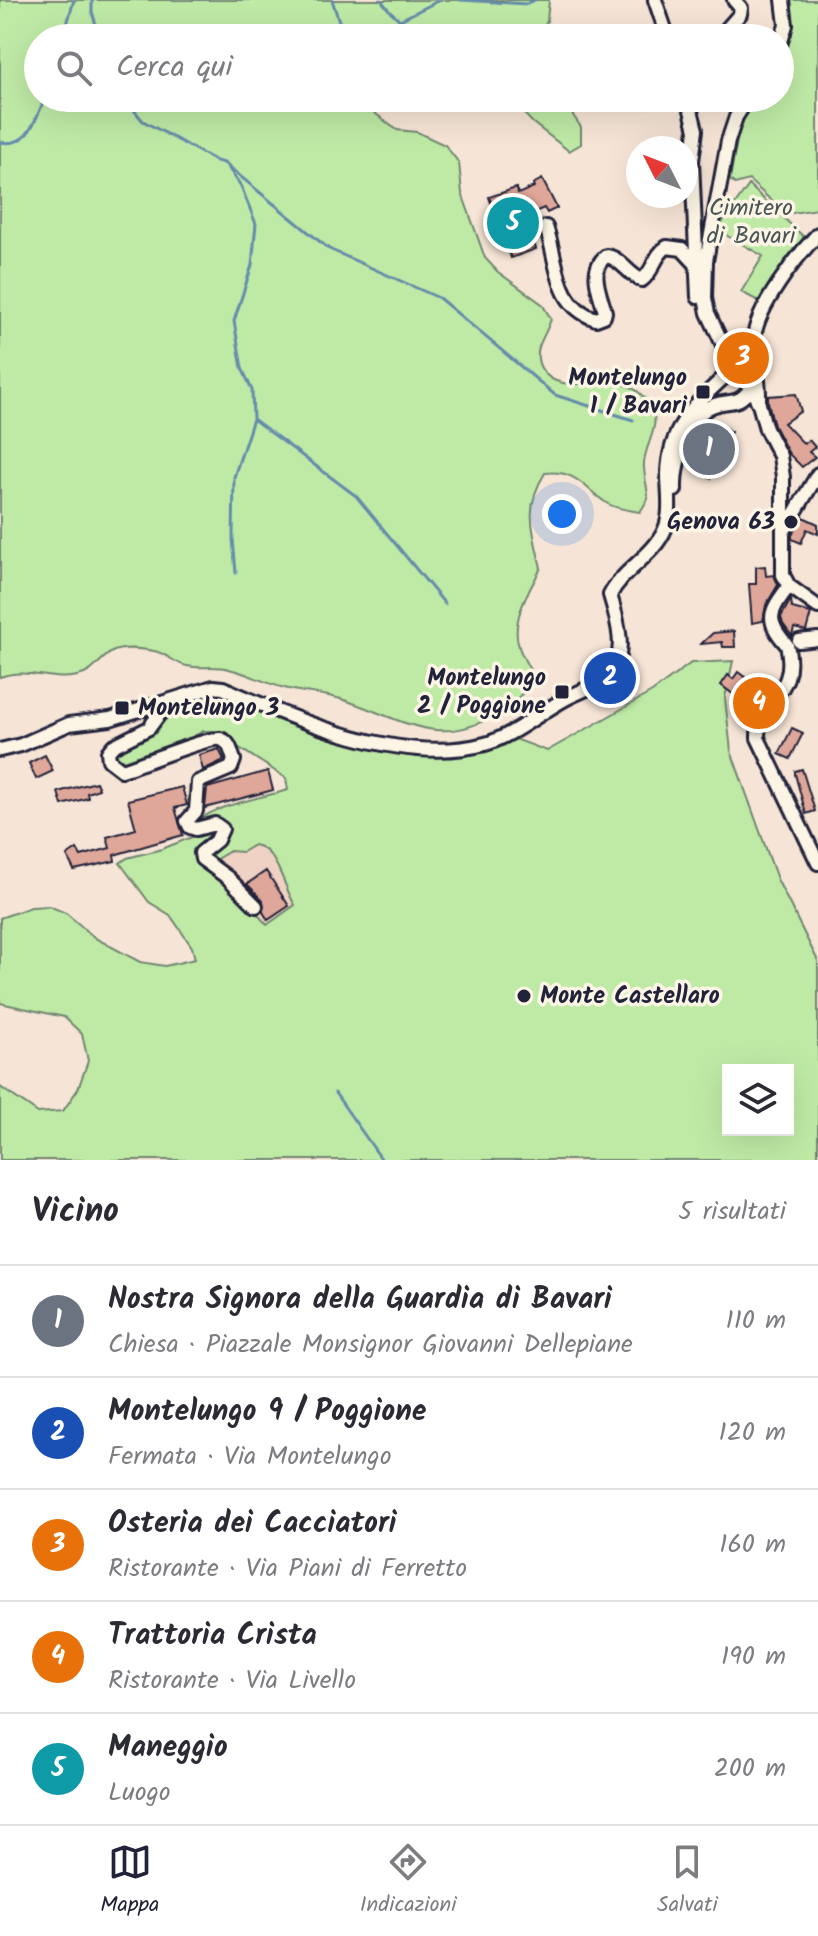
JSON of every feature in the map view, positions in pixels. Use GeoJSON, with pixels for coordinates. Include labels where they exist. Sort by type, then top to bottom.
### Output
{"type":"FeatureCollection","features":[{"type":"Feature","properties":{"kind":"street"},"geometry":{"type":"LineString","coordinates":[[655,0],[663,24]]}},
{"type":"Feature","properties":{"kind":"street"},"geometry":{"type":"LineString","coordinates":[[731,24],[741,8],[734,0]]}},
{"type":"Feature","properties":{"kind":"street"},"geometry":{"type":"LineString","coordinates":[[783,0],[786,24]]}},
{"type":"Feature","properties":{"kind":"street"},"geometry":{"type":"LineString","coordinates":[[692,112],[696,130],[692,161],[698,299],[734,368],[751,388],[759,404],[782,466],[783,575],[789,586],[813,603]]}},
{"type":"Feature","properties":{"kind":"street"},"geometry":{"type":"LineString","coordinates":[[708,313],[705,298],[706,261],[728,141],[739,112]]}},
{"type":"Feature","properties":{"kind":"street"},"geometry":{"type":"LineString","coordinates":[[546,227],[563,291],[571,305],[582,314],[596,319],[604,316],[605,312],[595,270],[606,256],[613,257],[631,275],[642,280],[659,253],[667,247],[682,249],[696,264]]}},
{"type":"Feature","properties":{"kind":"street"},"geometry":{"type":"LineString","coordinates":[[759,404],[754,360],[758,320],[789,270],[818,234]]}},
{"type":"Feature","properties":{"kind":"street"},"geometry":{"type":"LineString","coordinates":[[665,530],[669,515],[668,470],[676,434],[693,406],[734,368]]}},
{"type":"Feature","properties":{"kind":"street"},"geometry":{"type":"LineString","coordinates":[[0,750],[21,745],[69,724],[110,719],[213,687],[223,688],[347,737],[429,751],[489,743],[608,676],[619,651],[619,623],[610,595],[676,518],[678,457],[695,421],[712,405],[737,402],[751,388]]}},
{"type":"Feature","properties":{"kind":"street"},"geometry":{"type":"LineString","coordinates":[[784,531],[818,474]]}},
{"type":"Feature","properties":{"kind":"street"},"geometry":{"type":"LineString","coordinates":[[789,586],[772,610],[774,631],[785,641],[789,651],[788,677],[761,720],[758,738],[818,863]]}},
{"type":"Feature","properties":{"kind":"street"},"geometry":{"type":"LineString","coordinates":[[799,641],[818,639]]}},
{"type":"Feature","properties":{"kind":"street"},"geometry":{"type":"LineString","coordinates":[[169,701],[149,728],[113,746],[108,752],[109,760],[122,770],[204,741],[220,739],[226,743],[234,760],[231,768],[198,782],[196,811],[187,821],[190,827],[196,829],[215,824],[222,829],[217,840],[201,853],[202,859],[228,878],[256,906]]}},
{"type":"Feature","properties":{"kind":"shaded area"},"geometry":{"type":"Polygon","coordinates":[[[194,824],[217,859],[230,851],[242,852],[254,845],[265,849],[295,905],[268,925],[216,873],[192,835],[194,824]]]}},
{"type":"Feature","properties":{"kind":"green space"},"geometry":{"type":"Polygon","coordinates":[[[0,0],[549,0],[546,24],[24,24],[24,112],[373,112],[397,130],[417,132],[445,145],[459,163],[462,193],[485,258],[498,272],[542,304],[551,319],[538,354],[543,371],[551,379],[563,383],[609,383],[630,387],[649,404],[654,426],[644,462],[648,499],[640,512],[608,504],[580,481],[565,474],[545,473],[538,486],[532,520],[541,568],[526,596],[517,626],[519,647],[533,676],[522,693],[508,706],[475,725],[455,730],[436,730],[399,721],[341,699],[281,687],[236,671],[187,666],[144,649],[112,652],[88,672],[78,676],[20,673],[0,677],[0,0]]]}},
{"type":"Feature","properties":{"kind":"green space"},"geometry":{"type":"Polygon","coordinates":[[[790,0],[818,0],[818,209],[786,214],[749,180],[735,184],[730,180],[741,127],[747,112],[794,112],[794,24],[791,24],[790,0]]]}},
{"type":"Feature","properties":{"kind":"green space"},"geometry":{"type":"Polygon","coordinates":[[[522,112],[571,112],[581,127],[581,144],[569,151],[522,112]]]}},
{"type":"Feature","properties":{"kind":"green space","name":"Cimitero di Bavari"},"geometry":{"type":"Polygon","coordinates":[[[749,185],[807,240],[766,305],[741,292],[763,256],[717,230],[749,185]]]}},
{"type":"Feature","properties":{"kind":"green space"},"geometry":{"type":"Polygon","coordinates":[[[733,661],[725,698],[731,751],[777,879],[818,961],[818,1160],[0,1160],[0,1087],[38,1113],[63,1111],[78,1089],[88,1061],[82,1034],[64,1017],[0,1003],[0,918],[31,907],[49,906],[66,913],[95,938],[140,962],[165,966],[195,959],[192,947],[170,915],[149,902],[120,863],[212,829],[218,831],[196,854],[201,865],[231,884],[267,925],[295,905],[274,861],[262,848],[254,845],[242,852],[230,851],[213,861],[208,857],[208,851],[223,840],[226,828],[219,820],[194,824],[225,807],[288,790],[286,778],[213,731],[204,731],[132,763],[120,761],[116,754],[119,749],[142,738],[196,696],[213,691],[361,746],[422,756],[451,756],[510,737],[547,751],[652,692],[691,663],[733,661]]]}},
{"type":"Feature","properties":{"kind":"building"},"geometry":{"type":"Polygon","coordinates":[[[542,179],[557,208],[547,213],[544,208],[525,216],[536,249],[511,258],[489,197],[516,188],[518,194],[534,187],[533,184],[542,179]]]}},
{"type":"Feature","properties":{"kind":"building"},"geometry":{"type":"Polygon","coordinates":[[[796,394],[801,411],[784,423],[804,444],[809,440],[815,447],[809,452],[815,457],[802,467],[789,454],[774,426],[768,402],[768,396],[796,394]]]}},
{"type":"Feature","properties":{"kind":"building"},"geometry":{"type":"Polygon","coordinates":[[[718,422],[731,432],[705,468],[731,451],[711,478],[688,461],[693,443],[702,432],[713,429],[718,422]]]}},
{"type":"Feature","properties":{"kind":"building"},"geometry":{"type":"Polygon","coordinates":[[[803,517],[818,524],[818,534],[807,529],[801,543],[792,539],[792,535],[803,517]]]}},
{"type":"Feature","properties":{"kind":"building"},"geometry":{"type":"Polygon","coordinates":[[[765,566],[766,576],[774,575],[778,585],[766,605],[763,621],[752,623],[749,584],[756,584],[756,567],[765,566]]]}},
{"type":"Feature","properties":{"kind":"building"},"geometry":{"type":"Polygon","coordinates":[[[791,599],[792,608],[811,613],[806,631],[794,628],[792,636],[781,617],[791,599]]]}},
{"type":"Feature","properties":{"kind":"building"},"geometry":{"type":"Polygon","coordinates":[[[734,631],[735,647],[723,647],[722,642],[701,644],[713,633],[734,631]]]}},
{"type":"Feature","properties":{"kind":"building"},"geometry":{"type":"Polygon","coordinates":[[[738,672],[746,678],[737,690],[754,697],[764,685],[770,690],[756,710],[750,728],[745,726],[748,720],[733,704],[738,698],[721,685],[728,675],[733,679],[738,672]]]}},
{"type":"Feature","properties":{"kind":"building"},"geometry":{"type":"Polygon","coordinates":[[[792,728],[803,733],[790,759],[779,754],[792,728]]]}},
{"type":"Feature","properties":{"kind":"building"},"geometry":{"type":"Polygon","coordinates":[[[219,749],[224,760],[203,770],[199,755],[219,749]]]}},
{"type":"Feature","properties":{"kind":"building"},"geometry":{"type":"Polygon","coordinates":[[[45,755],[53,771],[36,779],[29,763],[45,755]]]}},
{"type":"Feature","properties":{"kind":"building"},"geometry":{"type":"Polygon","coordinates":[[[802,769],[815,811],[806,814],[795,774],[795,771],[802,769]]]}},
{"type":"Feature","properties":{"kind":"building"},"geometry":{"type":"Polygon","coordinates":[[[268,771],[273,790],[205,808],[207,788],[268,771]]]}},
{"type":"Feature","properties":{"kind":"building"},"geometry":{"type":"Polygon","coordinates":[[[96,782],[99,789],[87,793],[88,798],[62,805],[58,792],[96,782]]]}},
{"type":"Feature","properties":{"kind":"building"},"geometry":{"type":"Polygon","coordinates":[[[182,787],[187,805],[175,808],[183,835],[114,855],[115,861],[74,870],[67,856],[77,849],[81,856],[110,848],[107,837],[136,829],[128,800],[182,787]]]}},
{"type":"Feature","properties":{"kind":"building"},"geometry":{"type":"Polygon","coordinates":[[[266,871],[289,906],[268,920],[263,912],[263,900],[247,884],[266,871]]]}},
{"type":"Feature","properties":{"kind":"waterway"},"geometry":{"type":"LineString","coordinates":[[67,24],[74,0]]}},
{"type":"Feature","properties":{"kind":"waterway"},"geometry":{"type":"LineString","coordinates":[[92,0],[96,24]]}},
{"type":"Feature","properties":{"kind":"waterway"},"geometry":{"type":"LineString","coordinates":[[332,0],[340,24]]}},
{"type":"Feature","properties":{"kind":"waterway"},"geometry":{"type":"LineString","coordinates":[[381,0],[407,24]]}},
{"type":"Feature","properties":{"kind":"waterway"},"geometry":{"type":"LineString","coordinates":[[398,21],[440,0]]}},
{"type":"Feature","properties":{"kind":"waterway"},"geometry":{"type":"LineString","coordinates":[[460,0],[526,4],[535,0]]}},
{"type":"Feature","properties":{"kind":"waterway"},"geometry":{"type":"LineString","coordinates":[[0,142],[10,143],[24,137],[39,112]]}},
{"type":"Feature","properties":{"kind":"waterway"},"geometry":{"type":"LineString","coordinates":[[136,112],[143,121],[224,163],[329,249],[439,298],[555,395],[633,420]]}},
{"type":"Feature","properties":{"kind":"waterway"},"geometry":{"type":"LineString","coordinates":[[229,169],[241,186],[256,224],[252,265],[234,321],[242,368],[252,390],[253,419],[234,477],[236,573]]}},
{"type":"Feature","properties":{"kind":"waterway"},"geometry":{"type":"LineString","coordinates":[[253,419],[356,496],[445,604]]}},
{"type":"Feature","properties":{"kind":"waterway"},"geometry":{"type":"LineString","coordinates":[[335,1093],[382,1160]]}},
{"type":"Feature","properties":{"kind":"place","name":"Maneggio"},"geometry":{"type":"Point","coordinates":[513,223]}},
{"type":"Feature","properties":{"kind":"place","name":"Osteria dei Cacciatori"},"geometry":{"type":"Point","coordinates":[743,358]}},
{"type":"Feature","properties":{"kind":"place","name":"Montelungo 1 / Bavari"},"geometry":{"type":"Point","coordinates":[703,392]}},
{"type":"Feature","properties":{"kind":"place","name":"Nostra Signora della Guardia di Bavari"},"geometry":{"type":"Point","coordinates":[709,449]}},
{"type":"Feature","properties":{"kind":"place","name":"Genova 63"},"geometry":{"type":"Point","coordinates":[791,522]}},
{"type":"Feature","properties":{"kind":"place","name":"Montelungo 9 / Poggione"},"geometry":{"type":"Point","coordinates":[610,678]}},
{"type":"Feature","properties":{"kind":"place","name":"Montelungo 2 / Poggione"},"geometry":{"type":"Point","coordinates":[562,692]}},
{"type":"Feature","properties":{"kind":"place","name":"Trattoria Crista"},"geometry":{"type":"Point","coordinates":[759,703]}},
{"type":"Feature","properties":{"kind":"place","name":"Montelungo 3"},"geometry":{"type":"Point","coordinates":[122,708]}},
{"type":"Feature","properties":{"kind":"place","name":"Monte Castellaro"},"geometry":{"type":"Point","coordinates":[524,996]}}]}
